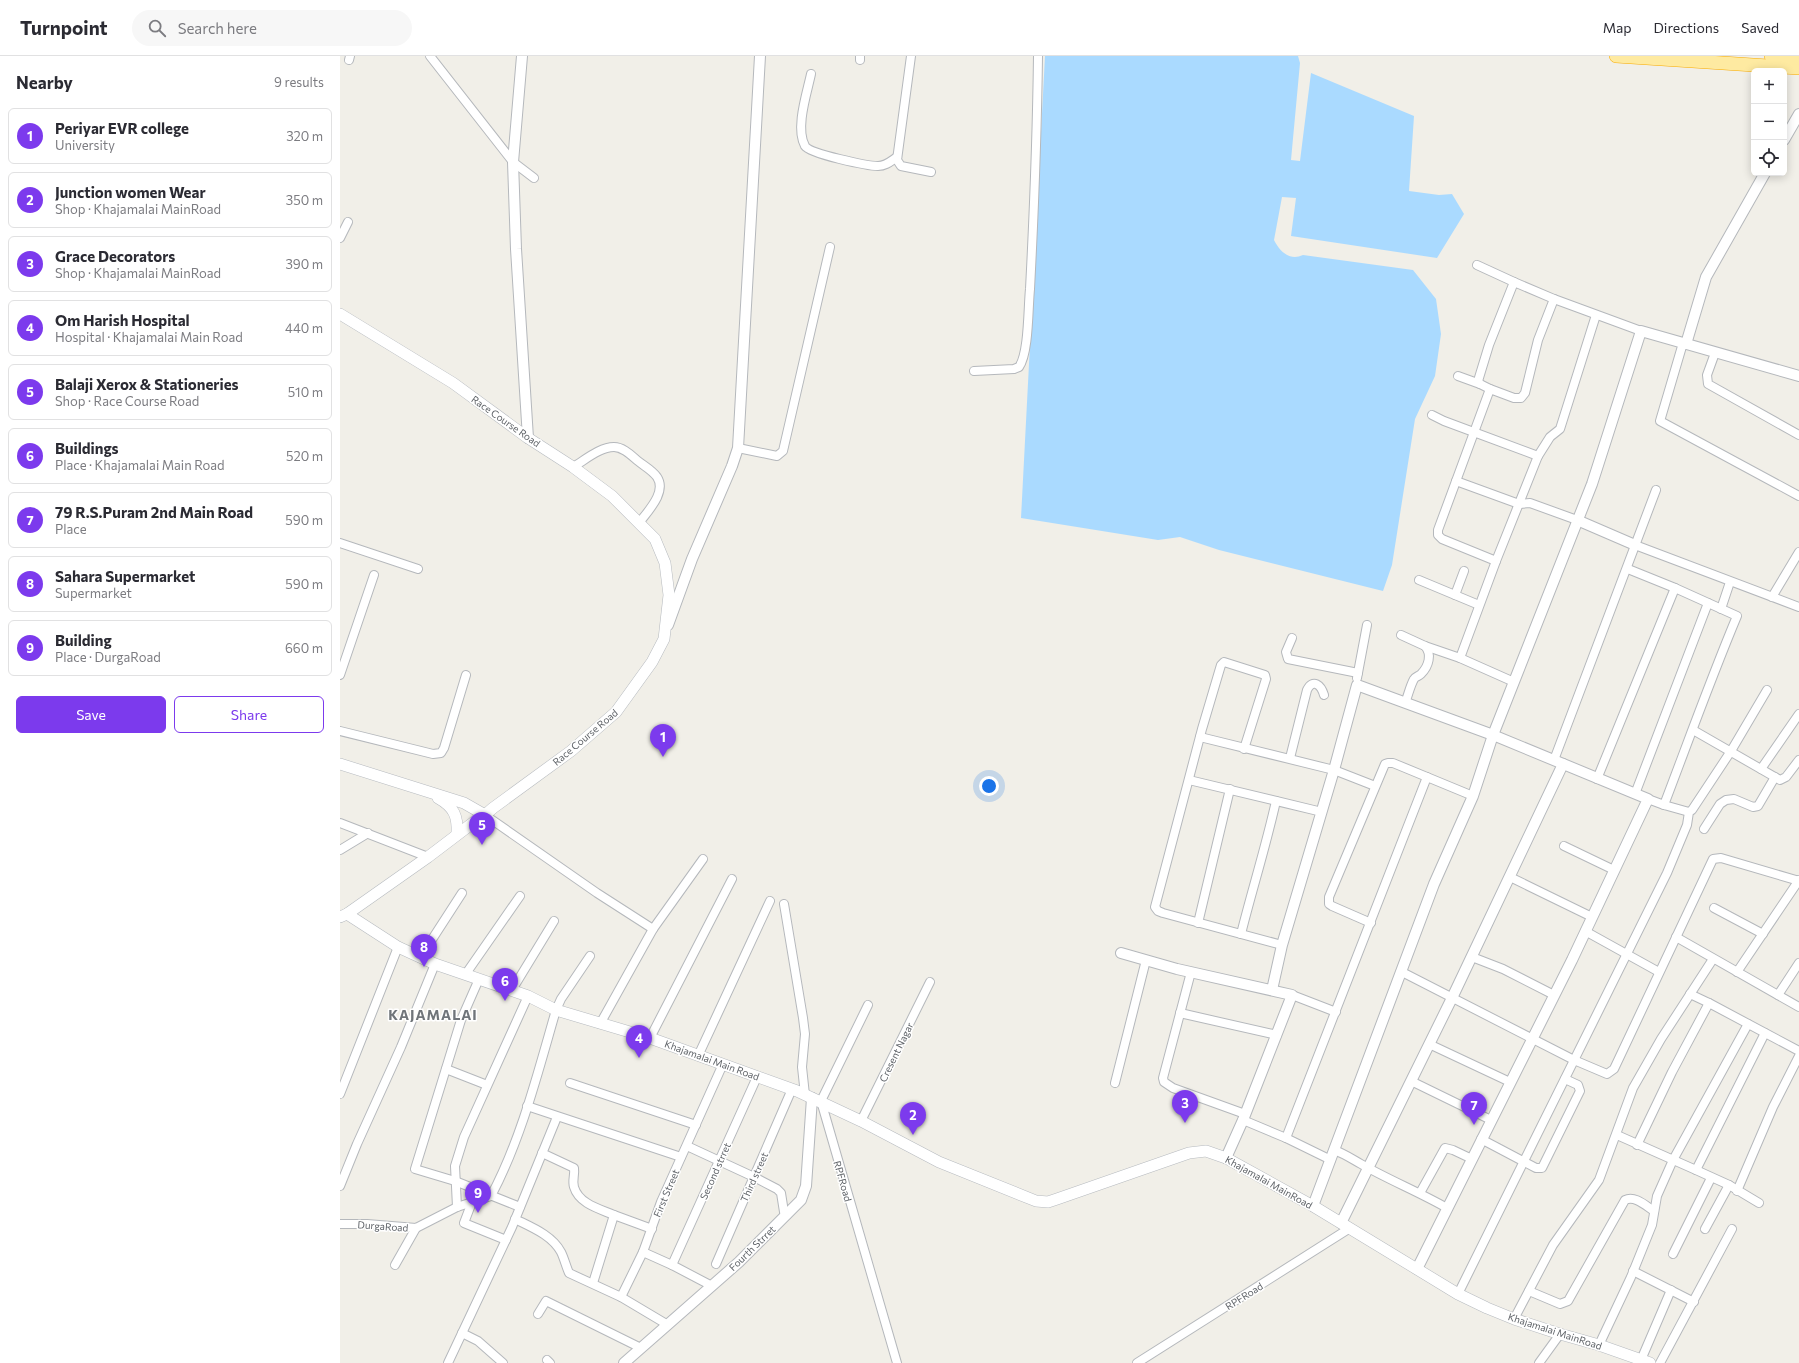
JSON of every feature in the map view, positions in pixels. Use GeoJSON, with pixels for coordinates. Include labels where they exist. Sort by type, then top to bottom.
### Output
{"type":"FeatureCollection","features":[{"type":"Feature","properties":{"kind":"highway"},"geometry":{"type":"LineString","coordinates":[[1616,56],[1799,68]]}},
{"type":"Feature","properties":{"kind":"highway"},"geometry":{"type":"LineString","coordinates":[[1771,56],[1799,58]]}},
{"type":"Feature","properties":{"kind":"main road","name":"Race Course Road"},"geometry":{"type":"LineString","coordinates":[[340,314],[453,383],[528,438],[573,467],[612,496],[655,539],[665,563],[669,596],[664,639],[652,662],[616,712],[571,751],[457,834],[428,857],[344,916]]}},
{"type":"Feature","properties":{"kind":"main road"},"geometry":{"type":"LineString","coordinates":[[340,764],[464,803],[485,815]]}},
{"type":"Feature","properties":{"kind":"main road"},"geometry":{"type":"LineString","coordinates":[[429,792],[444,801],[455,812],[458,822],[457,834]]}},
{"type":"Feature","properties":{"kind":"main road","name":"Khajamalai Main Road"},"geometry":{"type":"LineString","coordinates":[[344,916],[398,947],[435,964],[528,996],[556,1010],[650,1038],[813,1098]]}},
{"type":"Feature","properties":{"kind":"main road","name":"Khajamalai MainRoad"},"geometry":{"type":"LineString","coordinates":[[813,1098],[861,1121],[939,1162],[1030,1199],[1041,1202],[1048,1202],[1085,1191],[1189,1153],[1206,1151],[1226,1158],[1313,1206],[1458,1294],[1514,1319],[1645,1361]]}},
{"type":"Feature","properties":{"kind":"street"},"geometry":{"type":"LineString","coordinates":[[430,56],[513,162],[534,178]]}},
{"type":"Feature","properties":{"kind":"street"},"geometry":{"type":"LineString","coordinates":[[522,56],[513,162],[516,249],[528,438]]}},
{"type":"Feature","properties":{"kind":"street"},"geometry":{"type":"LineString","coordinates":[[664,639],[692,559],[732,466],[738,448],[760,56]]}},
{"type":"Feature","properties":{"kind":"street"},"geometry":{"type":"LineString","coordinates":[[911,56],[897,157],[898,163],[901,166],[931,172]]}},
{"type":"Feature","properties":{"kind":"street"},"geometry":{"type":"LineString","coordinates":[[974,372],[1014,369],[1019,367],[1024,357],[1034,225],[1038,56]]}},
{"type":"Feature","properties":{"kind":"street"},"geometry":{"type":"LineString","coordinates":[[811,74],[802,113],[801,131],[807,148],[826,155],[871,166],[886,165],[897,157]]}},
{"type":"Feature","properties":{"kind":"street"},"geometry":{"type":"LineString","coordinates":[[1787,135],[1799,114]]}},
{"type":"Feature","properties":{"kind":"street"},"geometry":{"type":"LineString","coordinates":[[1763,176],[1706,276],[1660,421],[1799,496]]}},
{"type":"Feature","properties":{"kind":"street"},"geometry":{"type":"LineString","coordinates":[[340,238],[348,222]]}},
{"type":"Feature","properties":{"kind":"street"},"geometry":{"type":"LineString","coordinates":[[738,448],[777,456],[783,451],[830,247]]}},
{"type":"Feature","properties":{"kind":"street"},"geometry":{"type":"LineString","coordinates":[[1477,266],[1554,299],[1641,331],[1799,376]]}},
{"type":"Feature","properties":{"kind":"street"},"geometry":{"type":"LineString","coordinates":[[1480,384],[1478,381],[1489,345],[1514,282]]}},
{"type":"Feature","properties":{"kind":"street"},"geometry":{"type":"LineString","coordinates":[[1458,376],[1514,398],[1521,398],[1525,393],[1538,340],[1554,299]]}},
{"type":"Feature","properties":{"kind":"street"},"geometry":{"type":"LineString","coordinates":[[1460,658],[1479,605],[1538,456],[1550,437],[1560,429],[1596,315]]}},
{"type":"Feature","properties":{"kind":"street"},"geometry":{"type":"LineString","coordinates":[[1313,1206],[1434,884],[1473,796],[1493,735],[1592,484],[1641,331]]}},
{"type":"Feature","properties":{"kind":"street"},"geometry":{"type":"LineString","coordinates":[[1715,353],[1707,375],[1708,384],[1799,435]]}},
{"type":"Feature","properties":{"kind":"street"},"geometry":{"type":"LineString","coordinates":[[1490,389],[1438,535],[1442,539],[1496,561]]}},
{"type":"Feature","properties":{"kind":"street"},"geometry":{"type":"LineString","coordinates":[[1432,415],[1474,433],[1538,456]]}},
{"type":"Feature","properties":{"kind":"street"},"geometry":{"type":"LineString","coordinates":[[573,467],[594,454],[609,447],[616,446],[624,450],[654,473],[658,478],[660,487],[657,500],[639,523]]}},
{"type":"Feature","properties":{"kind":"street"},"geometry":{"type":"LineString","coordinates":[[1456,481],[1519,504],[1530,503],[1577,520],[1635,545],[1799,607]]}},
{"type":"Feature","properties":{"kind":"street"},"geometry":{"type":"LineString","coordinates":[[1346,1226],[1368,1167],[1430,1044],[1510,877],[1559,762],[1635,545],[1656,490]]}},
{"type":"Feature","properties":{"kind":"street"},"geometry":{"type":"LineString","coordinates":[[340,543],[418,569]]}},
{"type":"Feature","properties":{"kind":"street"},"geometry":{"type":"LineString","coordinates":[[1772,597],[1799,552]]}},
{"type":"Feature","properties":{"kind":"street"},"geometry":{"type":"LineString","coordinates":[[1628,570],[1675,588],[1737,616],[1710,680],[1693,730],[1664,804]]}},
{"type":"Feature","properties":{"kind":"street"},"geometry":{"type":"LineString","coordinates":[[1455,595],[1464,571]]}},
{"type":"Feature","properties":{"kind":"street"},"geometry":{"type":"LineString","coordinates":[[340,675],[374,575]]}},
{"type":"Feature","properties":{"kind":"street"},"geometry":{"type":"LineString","coordinates":[[1419,580],[1479,605]]}},
{"type":"Feature","properties":{"kind":"street"},"geometry":{"type":"LineString","coordinates":[[1721,609],[1730,582]]}},
{"type":"Feature","properties":{"kind":"street"},"geometry":{"type":"LineString","coordinates":[[1598,779],[1675,588]]}},
{"type":"Feature","properties":{"kind":"street"},"geometry":{"type":"LineString","coordinates":[[1635,794],[1708,603]]}},
{"type":"Feature","properties":{"kind":"street"},"geometry":{"type":"LineString","coordinates":[[1272,990],[1282,945],[1322,812],[1357,685],[1367,625]]}},
{"type":"Feature","properties":{"kind":"street"},"geometry":{"type":"LineString","coordinates":[[1401,635],[1425,646],[1460,658],[1514,682]]}},
{"type":"Feature","properties":{"kind":"street"},"geometry":{"type":"LineString","coordinates":[[1292,638],[1286,652],[1288,659],[1358,673]]}},
{"type":"Feature","properties":{"kind":"street"},"geometry":{"type":"LineString","coordinates":[[1406,703],[1414,678],[1421,674],[1430,656],[1429,651],[1425,646]]}},
{"type":"Feature","properties":{"kind":"street"},"geometry":{"type":"LineString","coordinates":[[1244,749],[1266,679],[1265,675],[1224,662],[1221,665],[1200,737],[1155,907],[1162,913],[1282,945]]}},
{"type":"Feature","properties":{"kind":"street"},"geometry":{"type":"LineString","coordinates":[[340,731],[433,754],[441,753],[444,748],[466,675]]}},
{"type":"Feature","properties":{"kind":"street"},"geometry":{"type":"LineString","coordinates":[[1290,758],[1309,685],[1318,685],[1322,688],[1324,695]]}},
{"type":"Feature","properties":{"kind":"street"},"geometry":{"type":"LineString","coordinates":[[1357,685],[1493,735],[1648,799],[1689,812]]}},
{"type":"Feature","properties":{"kind":"street"},"geometry":{"type":"LineString","coordinates":[[1458,1294],[1678,848],[1687,825],[1689,812],[1692,810],[1731,751],[1767,690]]}},
{"type":"Feature","properties":{"kind":"street"},"geometry":{"type":"LineString","coordinates":[[1761,769],[1799,714]]}},
{"type":"Feature","properties":{"kind":"street"},"geometry":{"type":"LineString","coordinates":[[1693,730],[1780,780],[1783,779],[1799,760]]}},
{"type":"Feature","properties":{"kind":"street"},"geometry":{"type":"LineString","coordinates":[[1200,737],[1334,770],[1376,786]]}},
{"type":"Feature","properties":{"kind":"street"},"geometry":{"type":"LineString","coordinates":[[1370,923],[1332,906],[1328,901],[1383,768],[1388,763],[1473,796]]}},
{"type":"Feature","properties":{"kind":"street"},"geometry":{"type":"LineString","coordinates":[[1286,1138],[1427,777]]}},
{"type":"Feature","properties":{"kind":"street"},"geometry":{"type":"LineString","coordinates":[[1704,828],[1720,804],[1726,800],[1734,799],[1753,807],[1758,806],[1775,777]]}},
{"type":"Feature","properties":{"kind":"street"},"geometry":{"type":"LineString","coordinates":[[1189,780],[1322,812]]}},
{"type":"Feature","properties":{"kind":"street"},"geometry":{"type":"LineString","coordinates":[[1198,923],[1230,789]]}},
{"type":"Feature","properties":{"kind":"street"},"geometry":{"type":"LineString","coordinates":[[1417,1269],[1533,1038],[1648,799]]}},
{"type":"Feature","properties":{"kind":"street"},"geometry":{"type":"LineString","coordinates":[[1241,934],[1253,886],[1268,838],[1276,801]]}},
{"type":"Feature","properties":{"kind":"street"},"geometry":{"type":"LineString","coordinates":[[485,815],[597,893],[653,929]]}},
{"type":"Feature","properties":{"kind":"street"},"geometry":{"type":"LineString","coordinates":[[340,823],[428,857]]}},
{"type":"Feature","properties":{"kind":"street"},"geometry":{"type":"LineString","coordinates":[[340,850],[368,833]]}},
{"type":"Feature","properties":{"kind":"street"},"geometry":{"type":"LineString","coordinates":[[1564,846],[1614,870]]}},
{"type":"Feature","properties":{"kind":"street"},"geometry":{"type":"LineString","coordinates":[[1402,972],[1574,1060],[1601,1073],[1607,1074],[1614,1069],[1713,859],[1721,858],[1799,880],[1737,972]]}},
{"type":"Feature","properties":{"kind":"street"},"geometry":{"type":"LineString","coordinates":[[600,1024],[653,929],[703,859]]}},
{"type":"Feature","properties":{"kind":"street"},"geometry":{"type":"LineString","coordinates":[[1510,877],[1592,917]]}},
{"type":"Feature","properties":{"kind":"street"},"geometry":{"type":"LineString","coordinates":[[650,1038],[732,879]]}},
{"type":"Feature","properties":{"kind":"street"},"geometry":{"type":"LineString","coordinates":[[420,958],[462,893]]}},
{"type":"Feature","properties":{"kind":"street"},"geometry":{"type":"LineString","coordinates":[[465,975],[520,896]]}},
{"type":"Feature","properties":{"kind":"street"},"geometry":{"type":"LineString","coordinates":[[698,1056],[770,900]]}},
{"type":"Feature","properties":{"kind":"street","name":"RPFRoad"},"geometry":{"type":"LineString","coordinates":[[784,904],[804,1029],[802,1067],[897,1363]]}},
{"type":"Feature","properties":{"kind":"street"},"geometry":{"type":"LineString","coordinates":[[1714,908],[1763,934]]}},
{"type":"Feature","properties":{"kind":"street"},"geometry":{"type":"LineString","coordinates":[[512,990],[554,921]]}},
{"type":"Feature","properties":{"kind":"street"},"geometry":{"type":"LineString","coordinates":[[1585,930],[1659,972]]}},
{"type":"Feature","properties":{"kind":"street"},"geometry":{"type":"LineString","coordinates":[[1676,937],[1799,1007]]}},
{"type":"Feature","properties":{"kind":"street"},"geometry":{"type":"LineString","coordinates":[[340,1094],[398,947]]}},
{"type":"Feature","properties":{"kind":"street"},"geometry":{"type":"LineString","coordinates":[[1121,953],[1192,972],[1292,995],[1336,1012]]}},
{"type":"Feature","properties":{"kind":"street"},"geometry":{"type":"LineString","coordinates":[[490,1196],[498,1182],[527,1106],[556,1010],[561,999],[590,956]]}},
{"type":"Feature","properties":{"kind":"street"},"geometry":{"type":"LineString","coordinates":[[1472,957],[1503,969],[1554,995]]}},
{"type":"Feature","properties":{"kind":"street"},"geometry":{"type":"LineString","coordinates":[[1514,1319],[1553,1245],[1600,1180],[1633,1088],[1661,1039],[1713,959]]}},
{"type":"Feature","properties":{"kind":"street"},"geometry":{"type":"LineString","coordinates":[[1115,1083],[1146,960]]}},
{"type":"Feature","properties":{"kind":"street"},"geometry":{"type":"LineString","coordinates":[[1778,995],[1799,963]]}},
{"type":"Feature","properties":{"kind":"street"},"geometry":{"type":"LineString","coordinates":[[340,1186],[356,1144],[401,1047],[435,964]]}},
{"type":"Feature","properties":{"kind":"street"},"geometry":{"type":"LineString","coordinates":[[1192,972],[1163,1078],[1164,1082],[1173,1088],[1244,1117],[1286,1138],[1332,1155],[1349,1156],[1447,1208]]}},
{"type":"Feature","properties":{"kind":"street"},"geometry":{"type":"LineString","coordinates":[[479,979],[461,1020],[415,1169],[455,1181],[520,1207]]}},
{"type":"Feature","properties":{"kind":"street","name":"Cresent Nagar"},"geometry":{"type":"LineString","coordinates":[[861,1121],[930,982]]}},
{"type":"Feature","properties":{"kind":"street"},"geometry":{"type":"LineString","coordinates":[[1690,994],[1799,1051]]}},
{"type":"Feature","properties":{"kind":"street"},"geometry":{"type":"LineString","coordinates":[[1226,1158],[1244,1117],[1292,995]]}},
{"type":"Feature","properties":{"kind":"street"},"geometry":{"type":"LineString","coordinates":[[457,1207],[455,1166],[464,1137],[528,996]]}},
{"type":"Feature","properties":{"kind":"street"},"geometry":{"type":"LineString","coordinates":[[1637,1145],[1672,1072],[1709,1003]]}},
{"type":"Feature","properties":{"kind":"street"},"geometry":{"type":"LineString","coordinates":[[813,1098],[868,1005]]}},
{"type":"Feature","properties":{"kind":"street"},"geometry":{"type":"LineString","coordinates":[[1180,1014],[1277,1035]]}},
{"type":"Feature","properties":{"kind":"street"},"geometry":{"type":"LineString","coordinates":[[1599,1345],[1634,1271],[1652,1225],[1657,1196],[1673,1160],[1748,1024]]}},
{"type":"Feature","properties":{"kind":"street"},"geometry":{"type":"LineString","coordinates":[[1696,1170],[1765,1033]]}},
{"type":"Feature","properties":{"kind":"street"},"geometry":{"type":"LineString","coordinates":[[1430,1044],[1510,1082]]}},
{"type":"Feature","properties":{"kind":"street"},"geometry":{"type":"LineString","coordinates":[[1737,1191],[1773,1107],[1799,1056]]}},
{"type":"Feature","properties":{"kind":"street","name":"First Street"},"geometry":{"type":"LineString","coordinates":[[621,1297],[643,1252],[661,1202],[723,1064]]}},
{"type":"Feature","properties":{"kind":"street"},"geometry":{"type":"LineString","coordinates":[[446,1068],[487,1085]]}},
{"type":"Feature","properties":{"kind":"street","name":"Second strret"},"geometry":{"type":"LineString","coordinates":[[672,1265],[757,1077]]}},
{"type":"Feature","properties":{"kind":"street"},"geometry":{"type":"LineString","coordinates":[[1481,1139],[1539,1169],[1544,1165],[1580,1091],[1578,1085],[1565,1078]]}},
{"type":"Feature","properties":{"kind":"street"},"geometry":{"type":"LineString","coordinates":[[1411,1081],[1491,1120]]}},
{"type":"Feature","properties":{"kind":"street"},"geometry":{"type":"LineString","coordinates":[[570,1083],[696,1125]]}},
{"type":"Feature","properties":{"kind":"street","name":"Third street"},"geometry":{"type":"LineString","coordinates":[[716,1264],[792,1089]]}},
{"type":"Feature","properties":{"kind":"street","name":"Fourth Strret"},"geometry":{"type":"LineString","coordinates":[[624,1363],[739,1262],[801,1200],[806,1186],[813,1098]]}},
{"type":"Feature","properties":{"kind":"street"},"geometry":{"type":"LineString","coordinates":[[527,1106],[681,1157]]}},
{"type":"Feature","properties":{"kind":"street"},"geometry":{"type":"LineString","coordinates":[[448,1363],[506,1240],[557,1117]]}},
{"type":"Feature","properties":{"kind":"street"},"geometry":{"type":"LineString","coordinates":[[1617,1135],[1696,1170],[1759,1203]]}},
{"type":"Feature","properties":{"kind":"street"},"geometry":{"type":"LineString","coordinates":[[687,1146],[754,1176],[777,1189],[781,1193],[784,1212],[787,1215]]}},
{"type":"Feature","properties":{"kind":"street"},"geometry":{"type":"LineString","coordinates":[[1420,1193],[1445,1148],[1472,1159]]}},
{"type":"Feature","properties":{"kind":"street"},"geometry":{"type":"LineString","coordinates":[[542,1153],[574,1168],[574,1188],[580,1198],[589,1204],[614,1215],[652,1229]]}},
{"type":"Feature","properties":{"kind":"street"},"geometry":{"type":"LineString","coordinates":[[1673,1254],[1712,1178]]}},
{"type":"Feature","properties":{"kind":"street"},"geometry":{"type":"LineString","coordinates":[[1705,1229],[1728,1186]]}},
{"type":"Feature","properties":{"kind":"street","name":"DurgaRoad"},"geometry":{"type":"LineString","coordinates":[[340,1224],[389,1225],[416,1228],[457,1207],[490,1196]]}},
{"type":"Feature","properties":{"kind":"street"},"geometry":{"type":"LineString","coordinates":[[1529,1291],[1560,1304],[1568,1301],[1626,1200],[1630,1198],[1634,1199],[1654,1211]]}},
{"type":"Feature","properties":{"kind":"street"},"geometry":{"type":"LineString","coordinates":[[472,1202],[464,1223],[506,1240]]}},
{"type":"Feature","properties":{"kind":"street"},"geometry":{"type":"LineString","coordinates":[[593,1283],[614,1215]]}},
{"type":"Feature","properties":{"kind":"street"},"geometry":{"type":"LineString","coordinates":[[515,1219],[536,1229],[547,1237],[561,1252],[570,1273],[621,1297],[668,1324]]}},
{"type":"Feature","properties":{"kind":"street","name":"RPFRoad"},"geometry":{"type":"LineString","coordinates":[[1137,1363],[1346,1226]]}},
{"type":"Feature","properties":{"kind":"street"},"geometry":{"type":"LineString","coordinates":[[395,1265],[416,1228]]}},
{"type":"Feature","properties":{"kind":"street"},"geometry":{"type":"LineString","coordinates":[[1660,1363],[1732,1229]]}},
{"type":"Feature","properties":{"kind":"street"},"geometry":{"type":"LineString","coordinates":[[643,1252],[712,1286]]}},
{"type":"Feature","properties":{"kind":"street"},"geometry":{"type":"LineString","coordinates":[[1634,1271],[1694,1302]]}},
{"type":"Feature","properties":{"kind":"street"},"geometry":{"type":"LineString","coordinates":[[1645,1361],[1671,1290]]}},
{"type":"Feature","properties":{"kind":"street"},"geometry":{"type":"LineString","coordinates":[[538,1314],[546,1301],[641,1348]]}},
{"type":"Feature","properties":{"kind":"street"},"geometry":{"type":"LineString","coordinates":[[462,1333],[478,1341],[503,1363]]}},
{"type":"Feature","properties":{"kind":"street"},"geometry":{"type":"LineString","coordinates":[[1539,1363],[1560,1334]]}},
{"type":"Feature","properties":{"kind":"water"},"geometry":{"type":"Polygon","coordinates":[[[1045,56],[1298,56],[1300,63],[1291,160],[1300,161],[1311,73],[1414,116],[1409,191],[1439,195],[1452,194],[1464,214],[1437,258],[1291,236],[1296,198],[1282,197],[1274,240],[1282,252],[1294,257],[1303,255],[1413,270],[1436,299],[1441,334],[1435,376],[1415,419],[1392,565],[1383,591],[1219,550],[1180,537],[1158,540],[1021,518],[1045,56]]]}},
{"type":"Feature","properties":{"kind":"place","name":"Periyar EVR college"},"geometry":{"type":"Point","coordinates":[663,757]}},
{"type":"Feature","properties":{"kind":"place","name":"Balaji Xerox & Stationeries"},"geometry":{"type":"Point","coordinates":[482,845]}},
{"type":"Feature","properties":{"kind":"place","name":"Sahara Supermarket"},"geometry":{"type":"Point","coordinates":[424,967]}},
{"type":"Feature","properties":{"kind":"place","name":"Buildings"},"geometry":{"type":"Point","coordinates":[505,1001]}},
{"type":"Feature","properties":{"kind":"place","name":"Om Harish Hospital"},"geometry":{"type":"Point","coordinates":[639,1058]}},
{"type":"Feature","properties":{"kind":"place","name":"Grace Decorators"},"geometry":{"type":"Point","coordinates":[1185,1123]}},
{"type":"Feature","properties":{"kind":"place","name":"79 R.S.Puram 2nd Main Road"},"geometry":{"type":"Point","coordinates":[1474,1125]}},
{"type":"Feature","properties":{"kind":"place","name":"Junction women Wear"},"geometry":{"type":"Point","coordinates":[913,1135]}},
{"type":"Feature","properties":{"kind":"place","name":"Building"},"geometry":{"type":"Point","coordinates":[478,1213]}},
{"type":"Feature","properties":{"kind":"district","name":"KAJAMALAI"},"geometry":{"type":"Point","coordinates":[433,1015]}}]}
